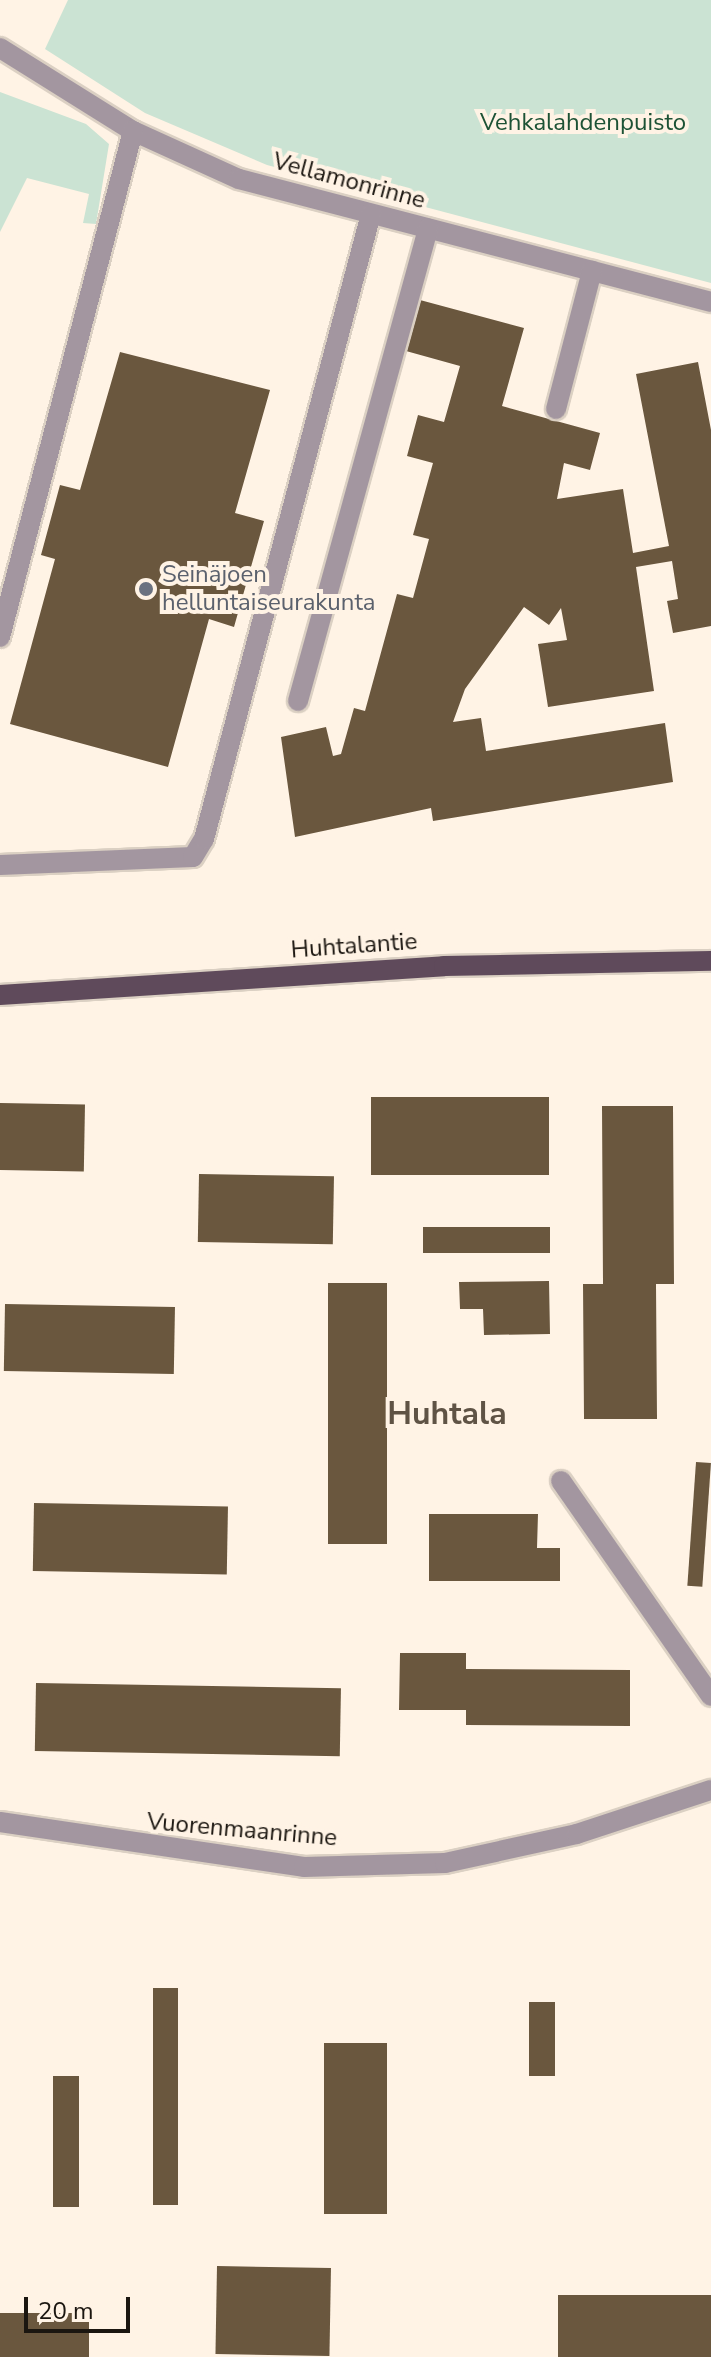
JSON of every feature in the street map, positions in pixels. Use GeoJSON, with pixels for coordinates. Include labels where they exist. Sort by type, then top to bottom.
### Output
{"type":"FeatureCollection","features":[{"type":"Feature","properties":{"kind":"main road","name":"Huhtalantie"},"geometry":{"type":"LineString","coordinates":[[0,995],[444,966],[711,961]]}},
{"type":"Feature","properties":{"kind":"street","name":"Vellamonrinne"},"geometry":{"type":"LineString","coordinates":[[0,48],[133,131],[239,179],[711,302]]}},
{"type":"Feature","properties":{"kind":"street"},"geometry":{"type":"LineString","coordinates":[[0,637],[133,131]]}},
{"type":"Feature","properties":{"kind":"street"},"geometry":{"type":"LineString","coordinates":[[0,865],[193,857],[204,839],[371,214]]}},
{"type":"Feature","properties":{"kind":"street"},"geometry":{"type":"LineString","coordinates":[[298,701],[428,229]]}},
{"type":"Feature","properties":{"kind":"street"},"geometry":{"type":"LineString","coordinates":[[556,409],[592,271]]}},
{"type":"Feature","properties":{"kind":"street"},"geometry":{"type":"LineString","coordinates":[[561,1481],[711,1696]]}},
{"type":"Feature","properties":{"kind":"street","name":"Vuorenmaanrinne"},"geometry":{"type":"LineString","coordinates":[[0,1822],[304,1867],[445,1863],[577,1834],[711,1790]]}},
{"type":"Feature","properties":{"kind":"green space","name":"Vehkalahdenpuisto"},"geometry":{"type":"Polygon","coordinates":[[[68,0],[711,0],[711,283],[267,165],[145,113],[45,49],[68,0]]]}},
{"type":"Feature","properties":{"kind":"green space"},"geometry":{"type":"Polygon","coordinates":[[[0,92],[86,124],[109,144],[96,224],[83,223],[89,194],[27,178],[0,232],[0,92]]]}},
{"type":"Feature","properties":{"kind":"building"},"geometry":{"type":"Polygon","coordinates":[[[420,300],[524,328],[502,406],[600,433],[590,470],[564,463],[557,499],[623,489],[633,553],[669,546],[636,374],[698,362],[711,430],[711,626],[673,633],[667,601],[678,599],[672,561],[636,567],[654,691],[548,707],[538,644],[567,640],[561,608],[549,625],[524,607],[465,689],[453,722],[481,718],[486,751],[665,723],[673,782],[433,821],[431,808],[295,837],[281,737],[326,727],[333,756],[341,754],[354,708],[365,711],[397,594],[413,598],[429,539],[413,535],[433,463],[407,456],[418,415],[444,422],[460,366],[406,351],[420,300]]]}},
{"type":"Feature","properties":{"kind":"building","name":"Seinäjoen helluntaiseurakunta"},"geometry":{"type":"Polygon","coordinates":[[[120,352],[270,390],[235,513],[264,521],[234,627],[209,619],[168,767],[10,724],[55,559],[41,555],[60,485],[80,490],[120,352]]]}},
{"type":"Feature","properties":{"kind":"building"},"geometry":{"type":"Polygon","coordinates":[[[371,1097],[549,1097],[549,1175],[371,1175],[371,1097]]]}},
{"type":"Feature","properties":{"kind":"building"},"geometry":{"type":"Polygon","coordinates":[[[0,1103],[85,1104],[84,1171],[0,1170],[0,1103]]]}},
{"type":"Feature","properties":{"kind":"building"},"geometry":{"type":"Polygon","coordinates":[[[602,1106],[673,1106],[674,1284],[656,1284],[657,1419],[584,1419],[583,1284],[603,1284],[602,1106]]]}},
{"type":"Feature","properties":{"kind":"building"},"geometry":{"type":"Polygon","coordinates":[[[199,1174],[334,1176],[333,1244],[198,1242],[199,1174]]]}},
{"type":"Feature","properties":{"kind":"building"},"geometry":{"type":"Polygon","coordinates":[[[423,1227],[550,1227],[550,1253],[423,1253],[423,1227]]]}},
{"type":"Feature","properties":{"kind":"building"},"geometry":{"type":"Polygon","coordinates":[[[549,1281],[550,1334],[484,1335],[483,1309],[460,1309],[459,1282],[549,1281]]]}},
{"type":"Feature","properties":{"kind":"building"},"geometry":{"type":"Polygon","coordinates":[[[328,1283],[387,1283],[387,1544],[328,1544],[328,1283]]]}},
{"type":"Feature","properties":{"kind":"building"},"geometry":{"type":"Polygon","coordinates":[[[5,1304],[175,1307],[174,1374],[4,1371],[5,1304]]]}},
{"type":"Feature","properties":{"kind":"building"},"geometry":{"type":"Polygon","coordinates":[[[696,1462],[711,1463],[702,1587],[687,1586],[696,1462]]]}},
{"type":"Feature","properties":{"kind":"building"},"geometry":{"type":"Polygon","coordinates":[[[34,1503],[228,1506],[227,1574],[33,1571],[34,1503]]]}},
{"type":"Feature","properties":{"kind":"building"},"geometry":{"type":"Polygon","coordinates":[[[429,1514],[538,1514],[537,1548],[560,1548],[560,1581],[429,1581],[429,1514]]]}},
{"type":"Feature","properties":{"kind":"building"},"geometry":{"type":"Polygon","coordinates":[[[400,1653],[466,1653],[466,1669],[630,1670],[630,1726],[466,1725],[466,1710],[399,1710],[400,1653]]]}},
{"type":"Feature","properties":{"kind":"building"},"geometry":{"type":"Polygon","coordinates":[[[36,1683],[341,1688],[340,1756],[35,1751],[36,1683]]]}},
{"type":"Feature","properties":{"kind":"building"},"geometry":{"type":"Polygon","coordinates":[[[153,1988],[178,1988],[178,2205],[153,2205],[153,1988]]]}},
{"type":"Feature","properties":{"kind":"building"},"geometry":{"type":"Polygon","coordinates":[[[529,2002],[555,2002],[555,2076],[529,2076],[529,2002]]]}},
{"type":"Feature","properties":{"kind":"building"},"geometry":{"type":"Polygon","coordinates":[[[324,2043],[387,2043],[387,2214],[324,2214],[324,2043]]]}},
{"type":"Feature","properties":{"kind":"building"},"geometry":{"type":"Polygon","coordinates":[[[53,2076],[79,2076],[79,2207],[53,2207],[53,2076]]]}},
{"type":"Feature","properties":{"kind":"building"},"geometry":{"type":"Polygon","coordinates":[[[217,2266],[331,2268],[329,2356],[215,2354],[217,2266]]]}},
{"type":"Feature","properties":{"kind":"building"},"geometry":{"type":"Polygon","coordinates":[[[558,2295],[711,2295],[711,2357],[558,2357],[558,2295]]]}},
{"type":"Feature","properties":{"kind":"building"},"geometry":{"type":"Polygon","coordinates":[[[0,2313],[89,2313],[89,2357],[0,2357],[0,2313]]]}},
{"type":"Feature","properties":{"kind":"place","name":"Seinäjoen helluntaiseurakunta"},"geometry":{"type":"Point","coordinates":[146,589]}},
{"type":"Feature","properties":{"kind":"district","name":"Huhtala"},"geometry":{"type":"Point","coordinates":[447,1414]}}]}
